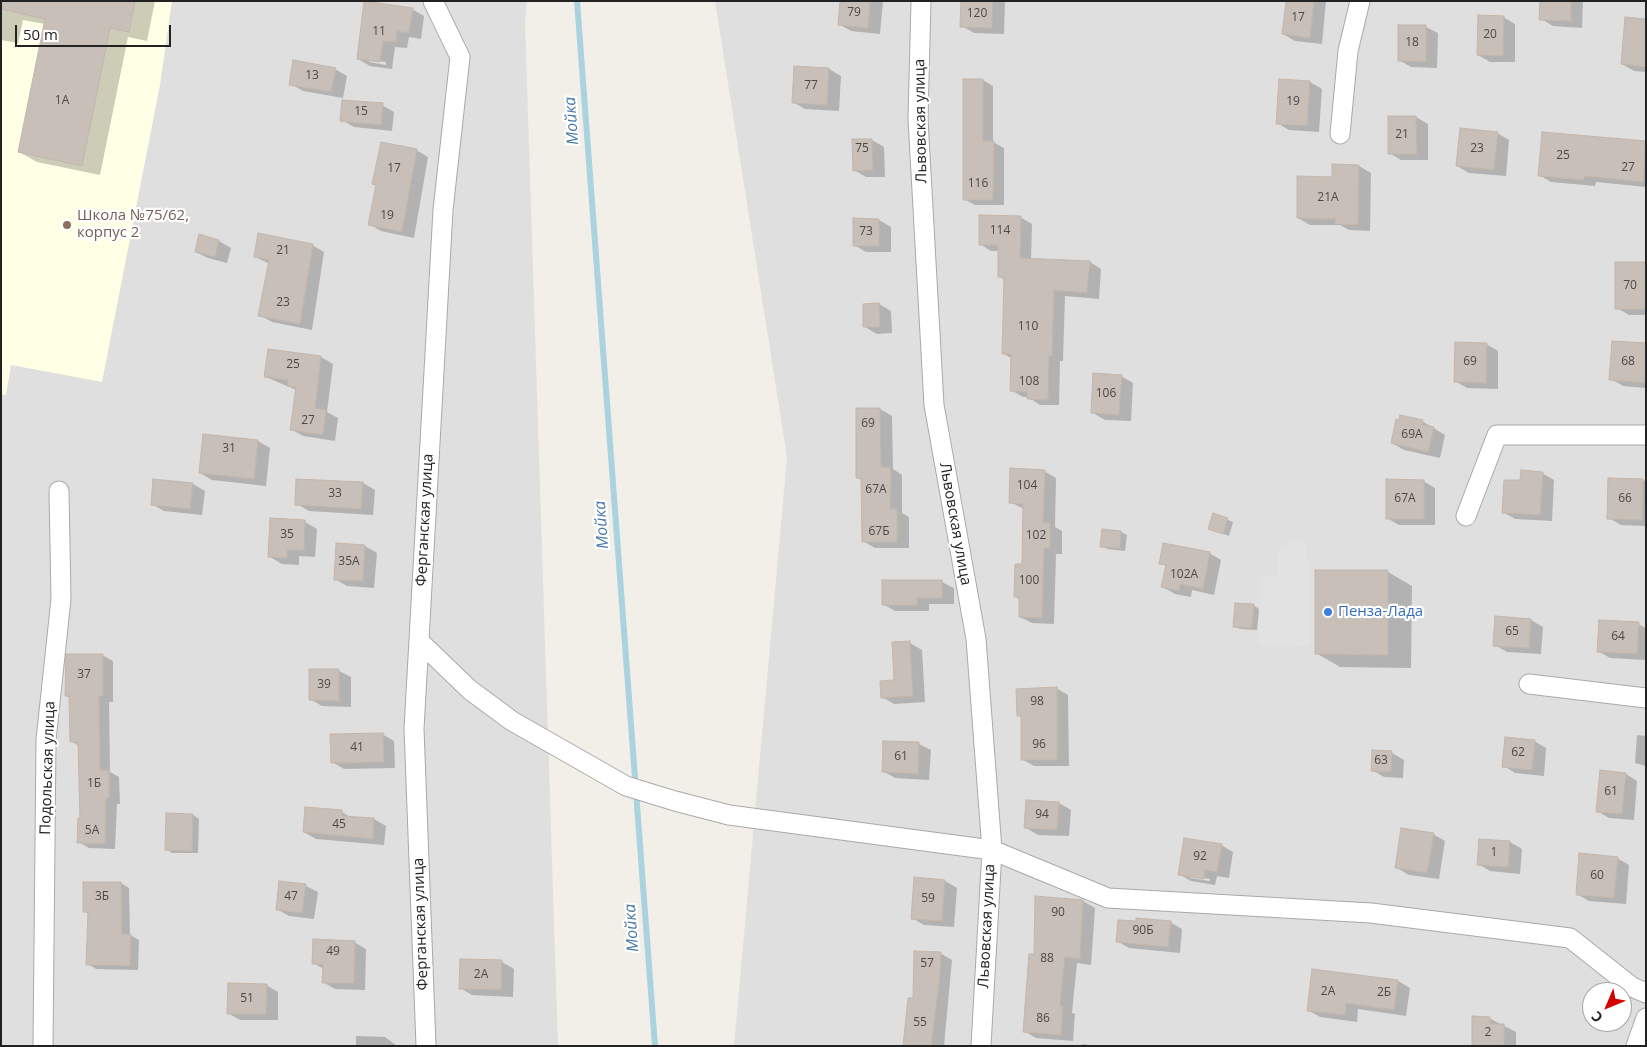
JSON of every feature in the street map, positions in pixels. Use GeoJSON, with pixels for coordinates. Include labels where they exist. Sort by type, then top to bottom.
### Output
{"type":"FeatureCollection","features":[{"type":"Feature","properties":{"kind":"street","name":"Ферганская улица"},"geometry":{"type":"LineString","coordinates":[[426,1046],[414,729],[443,210],[460,57],[433,1]]}},
{"type":"Feature","properties":{"kind":"street","name":"Львовская улица"},"geometry":{"type":"LineString","coordinates":[[921,1],[918,119],[934,405],[976,638],[992,850],[981,1046]]}},
{"type":"Feature","properties":{"kind":"street"},"geometry":{"type":"LineString","coordinates":[[1340,134],[1348,51],[1360,1]]}},
{"type":"Feature","properties":{"kind":"street"},"geometry":{"type":"LineString","coordinates":[[1466,516],[1497,435],[1646,435]]}},
{"type":"Feature","properties":{"kind":"street","name":"Подольская улица"},"geometry":{"type":"LineString","coordinates":[[43,1046],[46,740],[61,599],[59,491]]}},
{"type":"Feature","properties":{"kind":"street"},"geometry":{"type":"LineString","coordinates":[[419,642],[470,690],[512,721],[626,786],[729,815],[992,850],[1108,898],[1370,913],[1570,938],[1632,986],[1646,993]]}},
{"type":"Feature","properties":{"kind":"street"},"geometry":{"type":"LineString","coordinates":[[1529,684],[1646,698]]}},
{"type":"Feature","properties":{"kind":"street"},"geometry":{"type":"LineString","coordinates":[[1636,1046],[1646,1018]]}},
{"type":"Feature","properties":{"kind":"shaded area"},"geometry":{"type":"Polygon","coordinates":[[[1,1],[527,1],[525,21],[558,1046],[1,1046],[1,1]]]}},
{"type":"Feature","properties":{"kind":"shaded area","name":"Школа №75/62, корпус 2"},"geometry":{"type":"Polygon","coordinates":[[[1,1],[172,1],[160,85],[102,382],[11,365],[6,395],[1,394],[1,1]]]}},
{"type":"Feature","properties":{"kind":"shaded area"},"geometry":{"type":"Polygon","coordinates":[[[715,1],[1646,1],[1646,1046],[734,1046],[787,457],[715,1]]]}},
{"type":"Feature","properties":{"kind":"shaded area"},"geometry":{"type":"Polygon","coordinates":[[[1305,538],[1305,559],[1311,560],[1310,646],[1258,645],[1260,576],[1277,576],[1279,547],[1305,538]]]}},
{"type":"Feature","properties":{"kind":"building"},"geometry":{"type":"Polygon","coordinates":[[[1,1],[135,1],[129,32],[110,28],[82,166],[18,152],[45,19],[1,9],[1,1]]]}},
{"type":"Feature","properties":{"kind":"building"},"geometry":{"type":"Polygon","coordinates":[[[364,1],[413,8],[409,33],[397,31],[396,42],[383,41],[380,62],[357,59],[364,1]]]}},
{"type":"Feature","properties":{"kind":"building"},"geometry":{"type":"Polygon","coordinates":[[[840,1],[870,1],[868,28],[838,25],[840,1]]]}},
{"type":"Feature","properties":{"kind":"building"},"geometry":{"type":"Polygon","coordinates":[[[961,1],[993,1],[992,28],[960,27],[961,1]]]}},
{"type":"Feature","properties":{"kind":"building"},"geometry":{"type":"Polygon","coordinates":[[[1286,1],[1314,1],[1310,38],[1282,34],[1286,1]]]}},
{"type":"Feature","properties":{"kind":"building"},"geometry":{"type":"Polygon","coordinates":[[[1540,1],[1571,1],[1571,21],[1539,20],[1540,1]]]}},
{"type":"Feature","properties":{"kind":"building"},"geometry":{"type":"Polygon","coordinates":[[[1478,15],[1504,16],[1503,56],[1477,55],[1478,15]]]}},
{"type":"Feature","properties":{"kind":"building"},"geometry":{"type":"Polygon","coordinates":[[[1625,17],[1646,19],[1646,67],[1621,64],[1625,17]]]}},
{"type":"Feature","properties":{"kind":"building"},"geometry":{"type":"Polygon","coordinates":[[[1398,25],[1426,25],[1426,62],[1398,61],[1398,25]]]}},
{"type":"Feature","properties":{"kind":"building"},"geometry":{"type":"Polygon","coordinates":[[[293,60],[336,68],[331,92],[289,85],[293,60]]]}},
{"type":"Feature","properties":{"kind":"building"},"geometry":{"type":"Polygon","coordinates":[[[794,66],[829,68],[827,105],[792,103],[794,66]]]}},
{"type":"Feature","properties":{"kind":"building"},"geometry":{"type":"Polygon","coordinates":[[[963,79],[983,79],[983,141],[994,141],[993,200],[963,200],[963,79]]]}},
{"type":"Feature","properties":{"kind":"building"},"geometry":{"type":"Polygon","coordinates":[[[1279,79],[1310,81],[1307,126],[1276,124],[1279,79]]]}},
{"type":"Feature","properties":{"kind":"building"},"geometry":{"type":"Polygon","coordinates":[[[342,100],[383,103],[381,125],[340,121],[342,100]]]}},
{"type":"Feature","properties":{"kind":"building"},"geometry":{"type":"Polygon","coordinates":[[[1388,116],[1416,116],[1417,154],[1388,154],[1388,116]]]}},
{"type":"Feature","properties":{"kind":"building"},"geometry":{"type":"Polygon","coordinates":[[[1460,128],[1498,132],[1494,170],[1456,166],[1460,128]]]}},
{"type":"Feature","properties":{"kind":"building"},"geometry":{"type":"Polygon","coordinates":[[[1542,132],[1646,141],[1643,182],[1584,176],[1584,180],[1538,176],[1542,132]]]}},
{"type":"Feature","properties":{"kind":"building"},"geometry":{"type":"Polygon","coordinates":[[[852,139],[872,139],[873,170],[853,171],[852,139]]]}},
{"type":"Feature","properties":{"kind":"building"},"geometry":{"type":"Polygon","coordinates":[[[381,142],[417,149],[402,232],[368,225],[376,185],[372,184],[381,142]]]}},
{"type":"Feature","properties":{"kind":"building"},"geometry":{"type":"Polygon","coordinates":[[[1332,164],[1359,165],[1358,225],[1335,224],[1335,219],[1297,218],[1297,176],[1332,177],[1332,164]]]}},
{"type":"Feature","properties":{"kind":"building"},"geometry":{"type":"Polygon","coordinates":[[[979,215],[1021,216],[1020,258],[1090,261],[1087,293],[1054,290],[1052,356],[1049,356],[1048,400],[1027,399],[1027,392],[1010,391],[1011,354],[1002,354],[1004,277],[998,277],[998,245],[979,245],[979,215]]]}},
{"type":"Feature","properties":{"kind":"building"},"geometry":{"type":"Polygon","coordinates":[[[853,218],[879,219],[879,246],[853,246],[853,218]]]}},
{"type":"Feature","properties":{"kind":"building"},"geometry":{"type":"Polygon","coordinates":[[[258,233],[313,244],[300,324],[258,316],[269,260],[254,257],[258,233]]]}},
{"type":"Feature","properties":{"kind":"building"},"geometry":{"type":"Polygon","coordinates":[[[199,234],[219,240],[215,257],[195,252],[199,234]]]}},
{"type":"Feature","properties":{"kind":"building"},"geometry":{"type":"Polygon","coordinates":[[[1615,262],[1646,262],[1646,309],[1615,309],[1615,262]]]}},
{"type":"Feature","properties":{"kind":"building"},"geometry":{"type":"Polygon","coordinates":[[[879,303],[880,327],[863,327],[863,304],[879,303]]]}},
{"type":"Feature","properties":{"kind":"building"},"geometry":{"type":"Polygon","coordinates":[[[1612,341],[1646,343],[1646,383],[1609,380],[1612,341]]]}},
{"type":"Feature","properties":{"kind":"building"},"geometry":{"type":"Polygon","coordinates":[[[1455,342],[1487,343],[1486,383],[1454,382],[1455,342]]]}},
{"type":"Feature","properties":{"kind":"building"},"geometry":{"type":"Polygon","coordinates":[[[268,349],[321,356],[315,408],[326,410],[323,435],[290,430],[296,387],[287,386],[288,380],[264,377],[268,349]]]}},
{"type":"Feature","properties":{"kind":"building"},"geometry":{"type":"Polygon","coordinates":[[[1093,373],[1122,375],[1119,415],[1091,413],[1093,373]]]}},
{"type":"Feature","properties":{"kind":"building"},"geometry":{"type":"Polygon","coordinates":[[[856,408],[880,408],[881,467],[891,467],[890,509],[897,509],[897,542],[862,542],[861,478],[856,478],[856,408]]]}},
{"type":"Feature","properties":{"kind":"building"},"geometry":{"type":"Polygon","coordinates":[[[1400,415],[1423,420],[1422,425],[1434,427],[1428,452],[1391,443],[1396,419],[1399,420],[1400,415]]]}},
{"type":"Feature","properties":{"kind":"building"},"geometry":{"type":"Polygon","coordinates":[[[203,434],[258,440],[254,479],[199,473],[203,434]]]}},
{"type":"Feature","properties":{"kind":"building"},"geometry":{"type":"Polygon","coordinates":[[[1010,468],[1045,470],[1043,523],[1050,523],[1050,548],[1044,548],[1042,618],[1019,617],[1019,597],[1014,597],[1015,564],[1022,564],[1023,504],[1009,503],[1010,468]]]}},
{"type":"Feature","properties":{"kind":"building"},"geometry":{"type":"Polygon","coordinates":[[[1521,470],[1543,472],[1540,515],[1502,513],[1504,480],[1520,480],[1521,470]]]}},
{"type":"Feature","properties":{"kind":"building"},"geometry":{"type":"Polygon","coordinates":[[[1608,478],[1643,479],[1642,520],[1607,519],[1608,478]]]}},
{"type":"Feature","properties":{"kind":"building"},"geometry":{"type":"Polygon","coordinates":[[[153,479],[193,483],[190,509],[151,505],[153,479]]]}},
{"type":"Feature","properties":{"kind":"building"},"geometry":{"type":"Polygon","coordinates":[[[296,479],[363,482],[361,509],[295,505],[296,479]]]}},
{"type":"Feature","properties":{"kind":"building"},"geometry":{"type":"Polygon","coordinates":[[[1386,479],[1424,480],[1424,519],[1386,519],[1386,479]]]}},
{"type":"Feature","properties":{"kind":"building"},"geometry":{"type":"Polygon","coordinates":[[[1213,513],[1228,518],[1223,534],[1208,529],[1213,513]]]}},
{"type":"Feature","properties":{"kind":"building"},"geometry":{"type":"Polygon","coordinates":[[[270,518],[305,520],[304,550],[287,550],[287,558],[268,557],[270,518]]]}},
{"type":"Feature","properties":{"kind":"building"},"geometry":{"type":"Polygon","coordinates":[[[1102,529],[1121,531],[1120,548],[1100,547],[1102,529]]]}},
{"type":"Feature","properties":{"kind":"building"},"geometry":{"type":"Polygon","coordinates":[[[336,543],[365,545],[363,581],[334,580],[336,543]]]}},
{"type":"Feature","properties":{"kind":"building"},"geometry":{"type":"Polygon","coordinates":[[[1163,543],[1210,552],[1203,589],[1180,584],[1179,591],[1161,587],[1166,565],[1159,564],[1163,543]]]}},
{"type":"Feature","properties":{"kind":"building"},"geometry":{"type":"Polygon","coordinates":[[[1315,570],[1388,570],[1388,655],[1315,654],[1315,570]]]}},
{"type":"Feature","properties":{"kind":"building"},"geometry":{"type":"Polygon","coordinates":[[[882,580],[942,580],[942,598],[917,598],[917,605],[882,605],[882,580]]]}},
{"type":"Feature","properties":{"kind":"building"},"geometry":{"type":"Polygon","coordinates":[[[1235,603],[1254,604],[1252,628],[1233,627],[1235,603]]]}},
{"type":"Feature","properties":{"kind":"building"},"geometry":{"type":"Polygon","coordinates":[[[1495,616],[1531,619],[1529,648],[1493,646],[1495,616]]]}},
{"type":"Feature","properties":{"kind":"building"},"geometry":{"type":"Polygon","coordinates":[[[1599,620],[1639,622],[1637,654],[1597,652],[1599,620]]]}},
{"type":"Feature","properties":{"kind":"building"},"geometry":{"type":"Polygon","coordinates":[[[910,641],[913,696],[881,698],[880,681],[894,680],[892,642],[910,641]]]}},
{"type":"Feature","properties":{"kind":"building"},"geometry":{"type":"Polygon","coordinates":[[[66,654],[103,654],[103,696],[99,696],[100,770],[109,770],[109,798],[106,798],[105,844],[77,843],[78,818],[80,818],[78,742],[70,742],[69,696],[65,696],[66,654]]]}},
{"type":"Feature","properties":{"kind":"building"},"geometry":{"type":"Polygon","coordinates":[[[309,669],[339,669],[339,701],[309,700],[309,669]]]}},
{"type":"Feature","properties":{"kind":"building"},"geometry":{"type":"Polygon","coordinates":[[[1057,687],[1057,760],[1021,760],[1021,716],[1017,716],[1016,689],[1057,687]]]}},
{"type":"Feature","properties":{"kind":"building"},"geometry":{"type":"Polygon","coordinates":[[[383,733],[384,762],[331,763],[330,734],[383,733]]]}},
{"type":"Feature","properties":{"kind":"building"},"geometry":{"type":"Polygon","coordinates":[[[1505,737],[1535,740],[1532,770],[1502,767],[1505,737]]]}},
{"type":"Feature","properties":{"kind":"building"},"geometry":{"type":"Polygon","coordinates":[[[883,741],[919,742],[918,774],[882,772],[883,741]]]}},
{"type":"Feature","properties":{"kind":"building"},"geometry":{"type":"Polygon","coordinates":[[[1372,750],[1392,751],[1391,772],[1371,771],[1372,750]]]}},
{"type":"Feature","properties":{"kind":"building"},"geometry":{"type":"Polygon","coordinates":[[[1600,770],[1626,773],[1622,814],[1596,812],[1600,770]]]}},
{"type":"Feature","properties":{"kind":"building"},"geometry":{"type":"Polygon","coordinates":[[[1026,800],[1059,802],[1057,830],[1024,828],[1026,800]]]}},
{"type":"Feature","properties":{"kind":"building"},"geometry":{"type":"Polygon","coordinates":[[[305,807],[342,810],[342,816],[374,818],[373,839],[303,832],[305,807]]]}},
{"type":"Feature","properties":{"kind":"building"},"geometry":{"type":"Polygon","coordinates":[[[166,813],[193,814],[192,851],[165,850],[166,813]]]}},
{"type":"Feature","properties":{"kind":"building"},"geometry":{"type":"Polygon","coordinates":[[[1401,828],[1434,833],[1427,873],[1395,868],[1401,828]]]}},
{"type":"Feature","properties":{"kind":"building"},"geometry":{"type":"Polygon","coordinates":[[[1184,838],[1222,844],[1217,872],[1205,870],[1204,879],[1178,875],[1184,838]]]}},
{"type":"Feature","properties":{"kind":"building"},"geometry":{"type":"Polygon","coordinates":[[[1479,839],[1510,841],[1508,867],[1477,865],[1479,839]]]}},
{"type":"Feature","properties":{"kind":"building"},"geometry":{"type":"Polygon","coordinates":[[[1579,853],[1618,857],[1614,898],[1576,895],[1579,853]]]}},
{"type":"Feature","properties":{"kind":"building"},"geometry":{"type":"Polygon","coordinates":[[[914,877],[945,880],[942,921],[911,919],[914,877]]]}},
{"type":"Feature","properties":{"kind":"building"},"geometry":{"type":"Polygon","coordinates":[[[279,881],[306,884],[302,913],[276,910],[279,881]]]}},
{"type":"Feature","properties":{"kind":"building"},"geometry":{"type":"Polygon","coordinates":[[[83,882],[121,882],[122,934],[131,934],[130,966],[86,965],[88,912],[83,912],[83,882]]]}},
{"type":"Feature","properties":{"kind":"building"},"geometry":{"type":"Polygon","coordinates":[[[1035,896],[1083,900],[1080,959],[1065,957],[1060,1006],[1063,1006],[1061,1035],[1023,1032],[1029,954],[1034,954],[1035,896]]]}},
{"type":"Feature","properties":{"kind":"building"},"geometry":{"type":"Polygon","coordinates":[[[1136,918],[1171,921],[1168,947],[1116,942],[1118,920],[1136,921],[1136,918]]]}},
{"type":"Feature","properties":{"kind":"building"},"geometry":{"type":"Polygon","coordinates":[[[313,939],[355,941],[354,983],[322,983],[323,964],[312,964],[313,939]]]}},
{"type":"Feature","properties":{"kind":"building"},"geometry":{"type":"Polygon","coordinates":[[[914,951],[941,952],[940,976],[931,1046],[903,1046],[908,998],[913,998],[914,951]]]}},
{"type":"Feature","properties":{"kind":"building"},"geometry":{"type":"Polygon","coordinates":[[[460,959],[502,960],[501,990],[459,989],[460,959]]]}},
{"type":"Feature","properties":{"kind":"building"},"geometry":{"type":"Polygon","coordinates":[[[1312,969],[1398,980],[1394,1010],[1346,1003],[1345,1015],[1307,1011],[1312,969]]]}},
{"type":"Feature","properties":{"kind":"building"},"geometry":{"type":"Polygon","coordinates":[[[228,983],[267,984],[266,1014],[227,1014],[228,983]]]}},
{"type":"Feature","properties":{"kind":"building"},"geometry":{"type":"Polygon","coordinates":[[[1472,1016],[1490,1017],[1490,1024],[1504,1024],[1504,1046],[1472,1046],[1472,1016]]]}},
{"type":"Feature","properties":{"kind":"waterway","name":"Мойка"},"geometry":{"type":"LineString","coordinates":[[577,1],[655,1046]]}},
{"type":"Feature","properties":{"kind":"place","name":"Школа №75/62, корпус 2"},"geometry":{"type":"Point","coordinates":[67,225]}},
{"type":"Feature","properties":{"kind":"place","name":"Пенза-Лада"},"geometry":{"type":"Point","coordinates":[1328,612]}}]}
